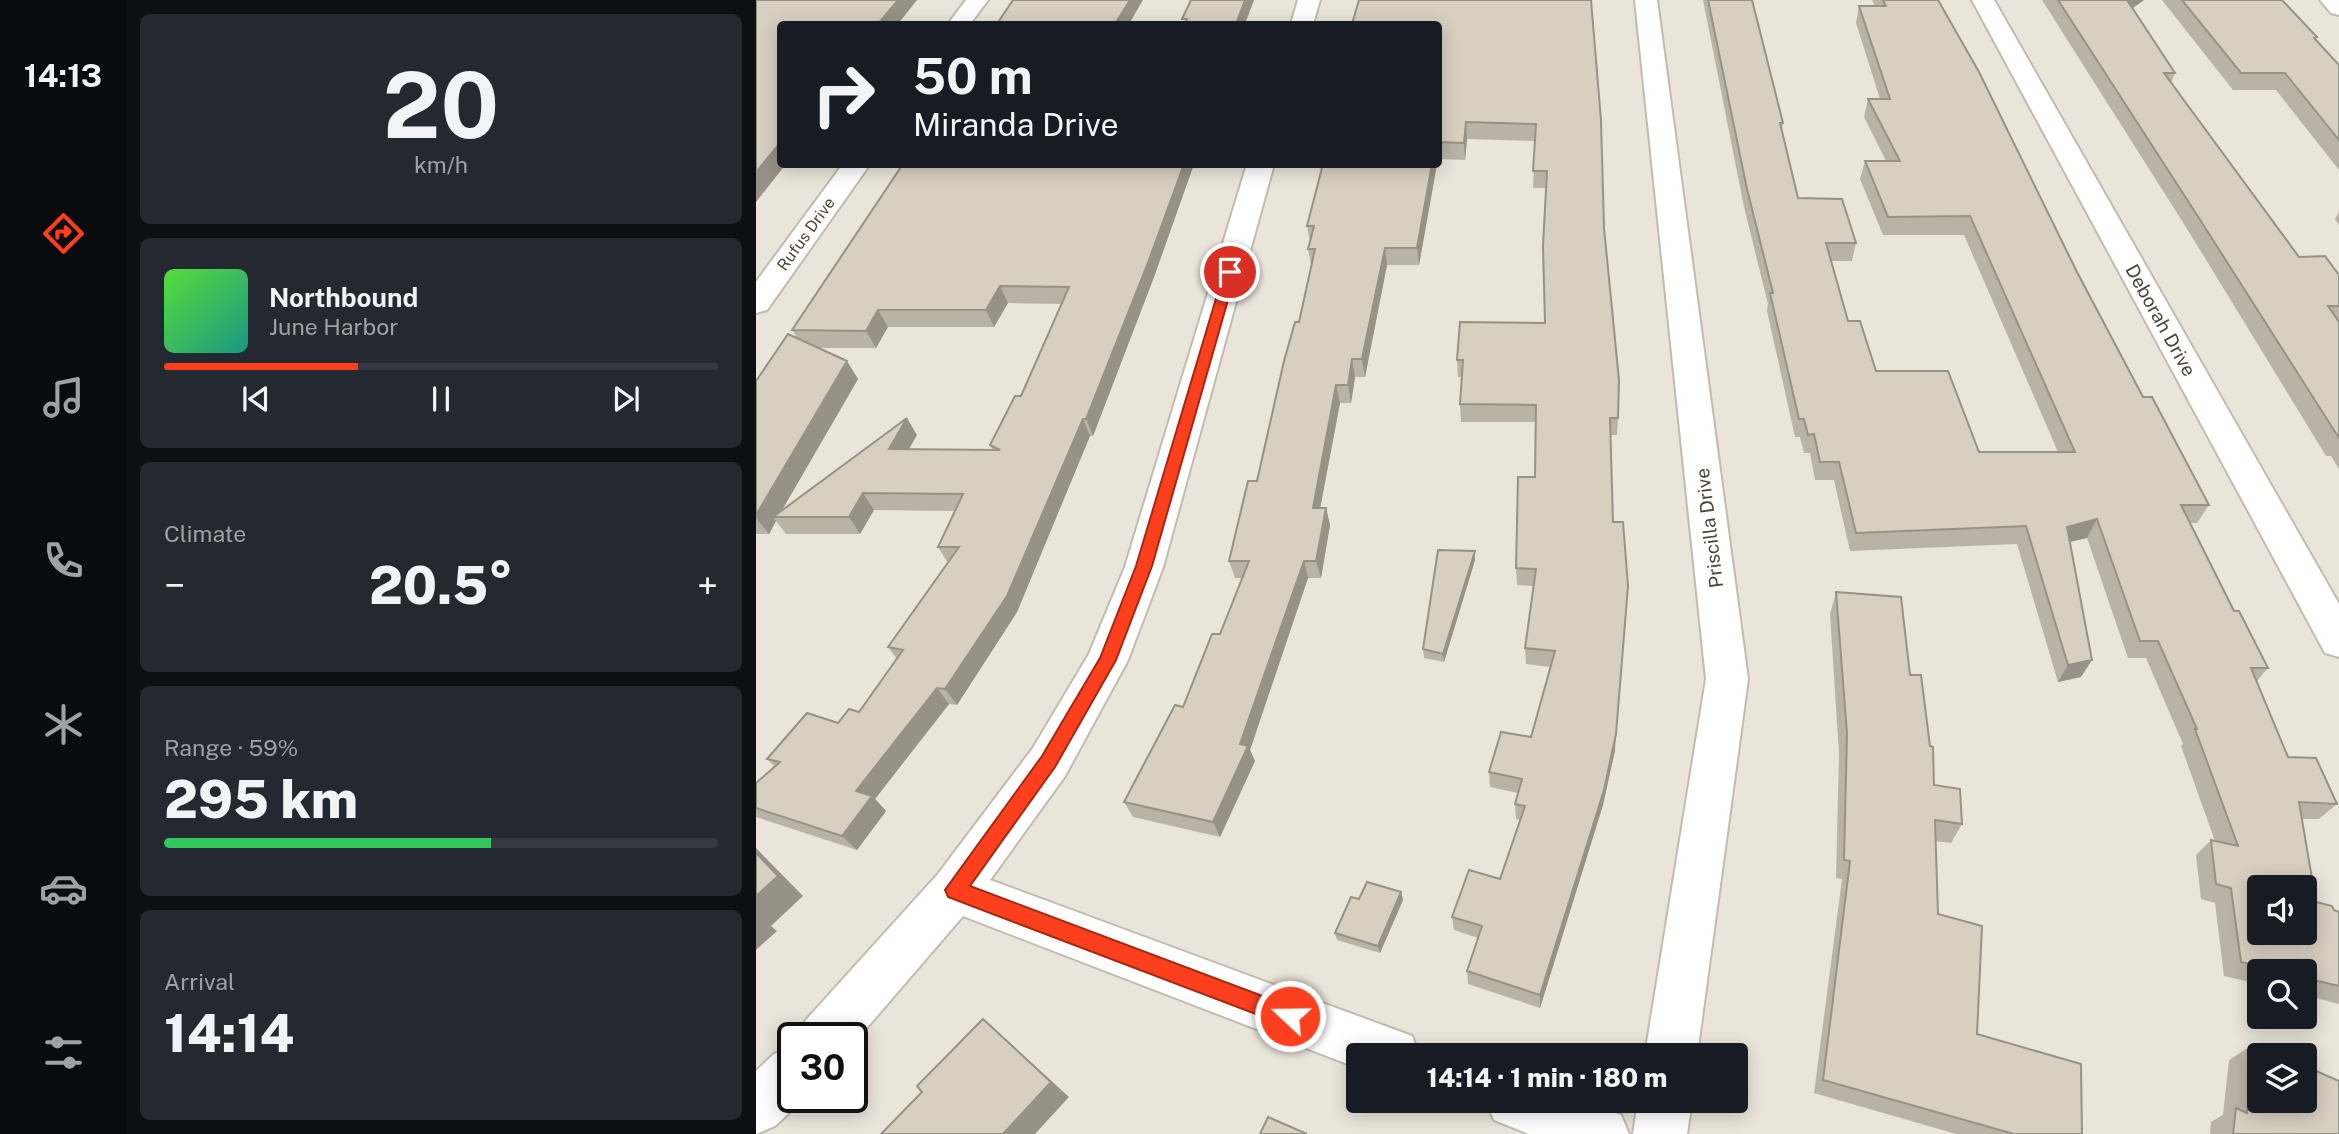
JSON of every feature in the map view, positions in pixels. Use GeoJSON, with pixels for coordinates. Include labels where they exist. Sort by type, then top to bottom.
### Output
{"type":"FeatureCollection","features":[{"type":"Feature","properties":{"kind":"street"},"geometry":{"type":"LineString","coordinates":[[961,21],[976,0]]}},
{"type":"Feature","properties":{"kind":"street"},"geometry":{"type":"LineString","coordinates":[[1303,21],[1309,0]]}},
{"type":"Feature","properties":{"kind":"street","name":"Priscilla Drive"},"geometry":{"type":"LineString","coordinates":[[1646,0],[1727,679],[1673,1043]]}},
{"type":"Feature","properties":{"kind":"street","name":"Deborah Drive"},"geometry":{"type":"LineString","coordinates":[[1983,0],[2339,641]]}},
{"type":"Feature","properties":{"kind":"street"},"geometry":{"type":"LineString","coordinates":[[2331,0],[2339,8]]}},
{"type":"Feature","properties":{"kind":"street","name":"Rufus Drive"},"geometry":{"type":"LineString","coordinates":[[756,303],[854,168]]}},
{"type":"Feature","properties":{"kind":"street"},"geometry":{"type":"LineString","coordinates":[[838,1022],[955,890],[1049,762],[1107,660],[1144,566],[1260,168]]}},
{"type":"Feature","properties":{"kind":"street"},"geometry":{"type":"LineString","coordinates":[[955,890],[1361,1043]]}},
{"type":"Feature","properties":{"kind":"street"},"geometry":{"type":"LineString","coordinates":[[756,1107],[777,1088]]}},
{"type":"Feature","properties":{"kind":"street"},"geometry":{"type":"LineString","coordinates":[[1545,1113],[1602,1134]]}},
{"type":"Feature","properties":{"kind":"street"},"geometry":{"type":"LineString","coordinates":[[1660,1134],[1663,1113]]}},
{"type":"Feature","properties":{"kind":"shaded area"},"geometry":{"type":"Polygon","coordinates":[[[756,0],[2339,0],[2339,1134],[756,1134],[756,0]]]}},
{"type":"Feature","properties":{"kind":"building"},"geometry":{"type":"Polygon","coordinates":[[[756,0],[898,0],[880,21],[777,21],[777,147],[756,172],[756,0]]]}},
{"type":"Feature","properties":{"kind":"building"},"geometry":{"type":"Polygon","coordinates":[[[1013,0],[1130,0],[1117,21],[999,21],[1013,0]]]}},
{"type":"Feature","properties":{"kind":"building"},"geometry":{"type":"Polygon","coordinates":[[[1191,0],[1245,0],[1237,21],[1182,19],[1191,0]]]}},
{"type":"Feature","properties":{"kind":"building"},"geometry":{"type":"Polygon","coordinates":[[[1359,0],[1591,0],[1601,120],[1604,228],[1619,380],[1618,418],[1610,418],[1613,522],[1623,522],[1628,586],[1616,734],[1604,790],[1540,995],[1467,971],[1482,926],[1452,917],[1469,870],[1500,879],[1525,806],[1515,804],[1522,779],[1489,772],[1501,732],[1531,737],[1555,651],[1525,648],[1536,569],[1516,568],[1518,477],[1535,477],[1536,405],[1460,404],[1463,360],[1457,360],[1460,322],[1545,323],[1543,246],[1547,171],[1533,171],[1536,124],[1466,122],[1464,143],[1442,142],[1442,21],[1353,21],[1359,0]]]}},
{"type":"Feature","properties":{"kind":"building"},"geometry":{"type":"Polygon","coordinates":[[[1708,0],[1752,0],[1783,123],[1780,123],[1798,198],[1842,199],[1856,243],[1826,243],[1848,321],[1860,321],[1876,371],[1948,371],[1979,452],[2075,452],[1970,216],[1888,217],[1865,161],[1900,161],[1868,99],[1890,99],[1859,6],[1886,6],[1883,0],[1938,0],[1979,72],[2077,272],[2143,397],[2152,397],[2209,505],[2181,505],[2234,611],[2239,611],[2268,668],[2251,668],[2288,757],[2316,758],[2337,804],[2299,802],[2311,875],[2247,875],[2247,945],[2317,945],[2317,902],[2332,906],[2339,912],[2339,986],[2317,981],[2317,959],[2247,959],[2247,963],[2241,962],[2231,888],[2216,884],[2211,840],[2238,846],[2197,729],[2158,641],[2140,641],[2097,519],[2067,527],[2092,660],[2068,665],[2026,526],[1856,533],[1839,462],[1820,462],[1814,434],[1808,435],[1804,419],[1799,419],[1770,293],[1773,293],[1747,189],[1708,0]]]}},
{"type":"Feature","properties":{"kind":"building"},"geometry":{"type":"Polygon","coordinates":[[[2058,0],[2127,0],[2175,73],[2164,73],[2299,257],[2325,256],[2339,275],[2339,306],[2328,306],[2339,322],[2339,438],[2197,215],[2058,0]]]}},
{"type":"Feature","properties":{"kind":"building"},"geometry":{"type":"Polygon","coordinates":[[[2182,0],[2282,0],[2339,65],[2339,140],[2285,73],[2241,73],[2182,0]]]}},
{"type":"Feature","properties":{"kind":"building"},"geometry":{"type":"Polygon","coordinates":[[[900,168],[1183,168],[1086,419],[1083,419],[1007,596],[945,689],[937,688],[856,791],[872,796],[842,836],[756,808],[756,783],[780,762],[767,759],[807,713],[838,723],[849,709],[859,712],[903,650],[888,647],[959,547],[938,547],[963,494],[863,493],[849,517],[773,517],[907,418],[889,449],[1000,450],[990,445],[1015,396],[1021,396],[1069,287],[1000,286],[986,310],[878,310],[866,331],[792,330],[900,168]]]}},
{"type":"Feature","properties":{"kind":"building"},"geometry":{"type":"Polygon","coordinates":[[[1322,168],[1431,168],[1417,248],[1385,248],[1362,359],[1352,359],[1348,385],[1336,385],[1313,508],[1326,508],[1316,561],[1304,561],[1240,744],[1248,746],[1213,822],[1124,802],[1175,705],[1183,707],[1212,634],[1220,634],[1249,561],[1229,561],[1248,481],[1257,481],[1284,361],[1295,322],[1299,322],[1315,249],[1308,249],[1314,226],[1307,226],[1322,168]]]}},
{"type":"Feature","properties":{"kind":"building"},"geometry":{"type":"Polygon","coordinates":[[[788,334],[847,361],[756,515],[756,381],[788,334]]]}},
{"type":"Feature","properties":{"kind":"building"},"geometry":{"type":"Polygon","coordinates":[[[1438,550],[1475,551],[1443,654],[1423,649],[1438,550]]]}},
{"type":"Feature","properties":{"kind":"building"},"geometry":{"type":"Polygon","coordinates":[[[1836,592],[1901,597],[1910,675],[1921,675],[1930,746],[1933,747],[1934,785],[1960,789],[1962,824],[1935,820],[1938,914],[1982,926],[1977,1034],[2081,1064],[2082,1134],[2014,1134],[1823,1080],[1850,861],[1844,860],[1847,733],[1836,592]]]}},
{"type":"Feature","properties":{"kind":"building"},"geometry":{"type":"Polygon","coordinates":[[[756,853],[778,876],[756,896],[756,853]]]}},
{"type":"Feature","properties":{"kind":"building"},"geometry":{"type":"Polygon","coordinates":[[[1367,882],[1401,892],[1378,946],[1335,933],[1351,897],[1359,899],[1367,882]]]}},
{"type":"Feature","properties":{"kind":"building"},"geometry":{"type":"Polygon","coordinates":[[[983,1019],[1051,1082],[1003,1134],[881,1134],[922,1092],[917,1086],[983,1019]]]}},
{"type":"Feature","properties":{"kind":"building"},"geometry":{"type":"Polygon","coordinates":[[[2317,1071],[2339,1081],[2339,1134],[2233,1134],[2236,1108],[2247,1113],[2317,1113],[2317,1071]]]}},
{"type":"Feature","properties":{"kind":"building"},"geometry":{"type":"Polygon","coordinates":[[[1268,1117],[1307,1134],[1260,1134],[1268,1117]]]}},
{"type":"Feature","properties":{"kind":"route"},"geometry":{"type":"LineString","coordinates":[[1230,272],[1144,566],[1107,660],[1049,762],[955,890],[1290,1016]]}}]}
